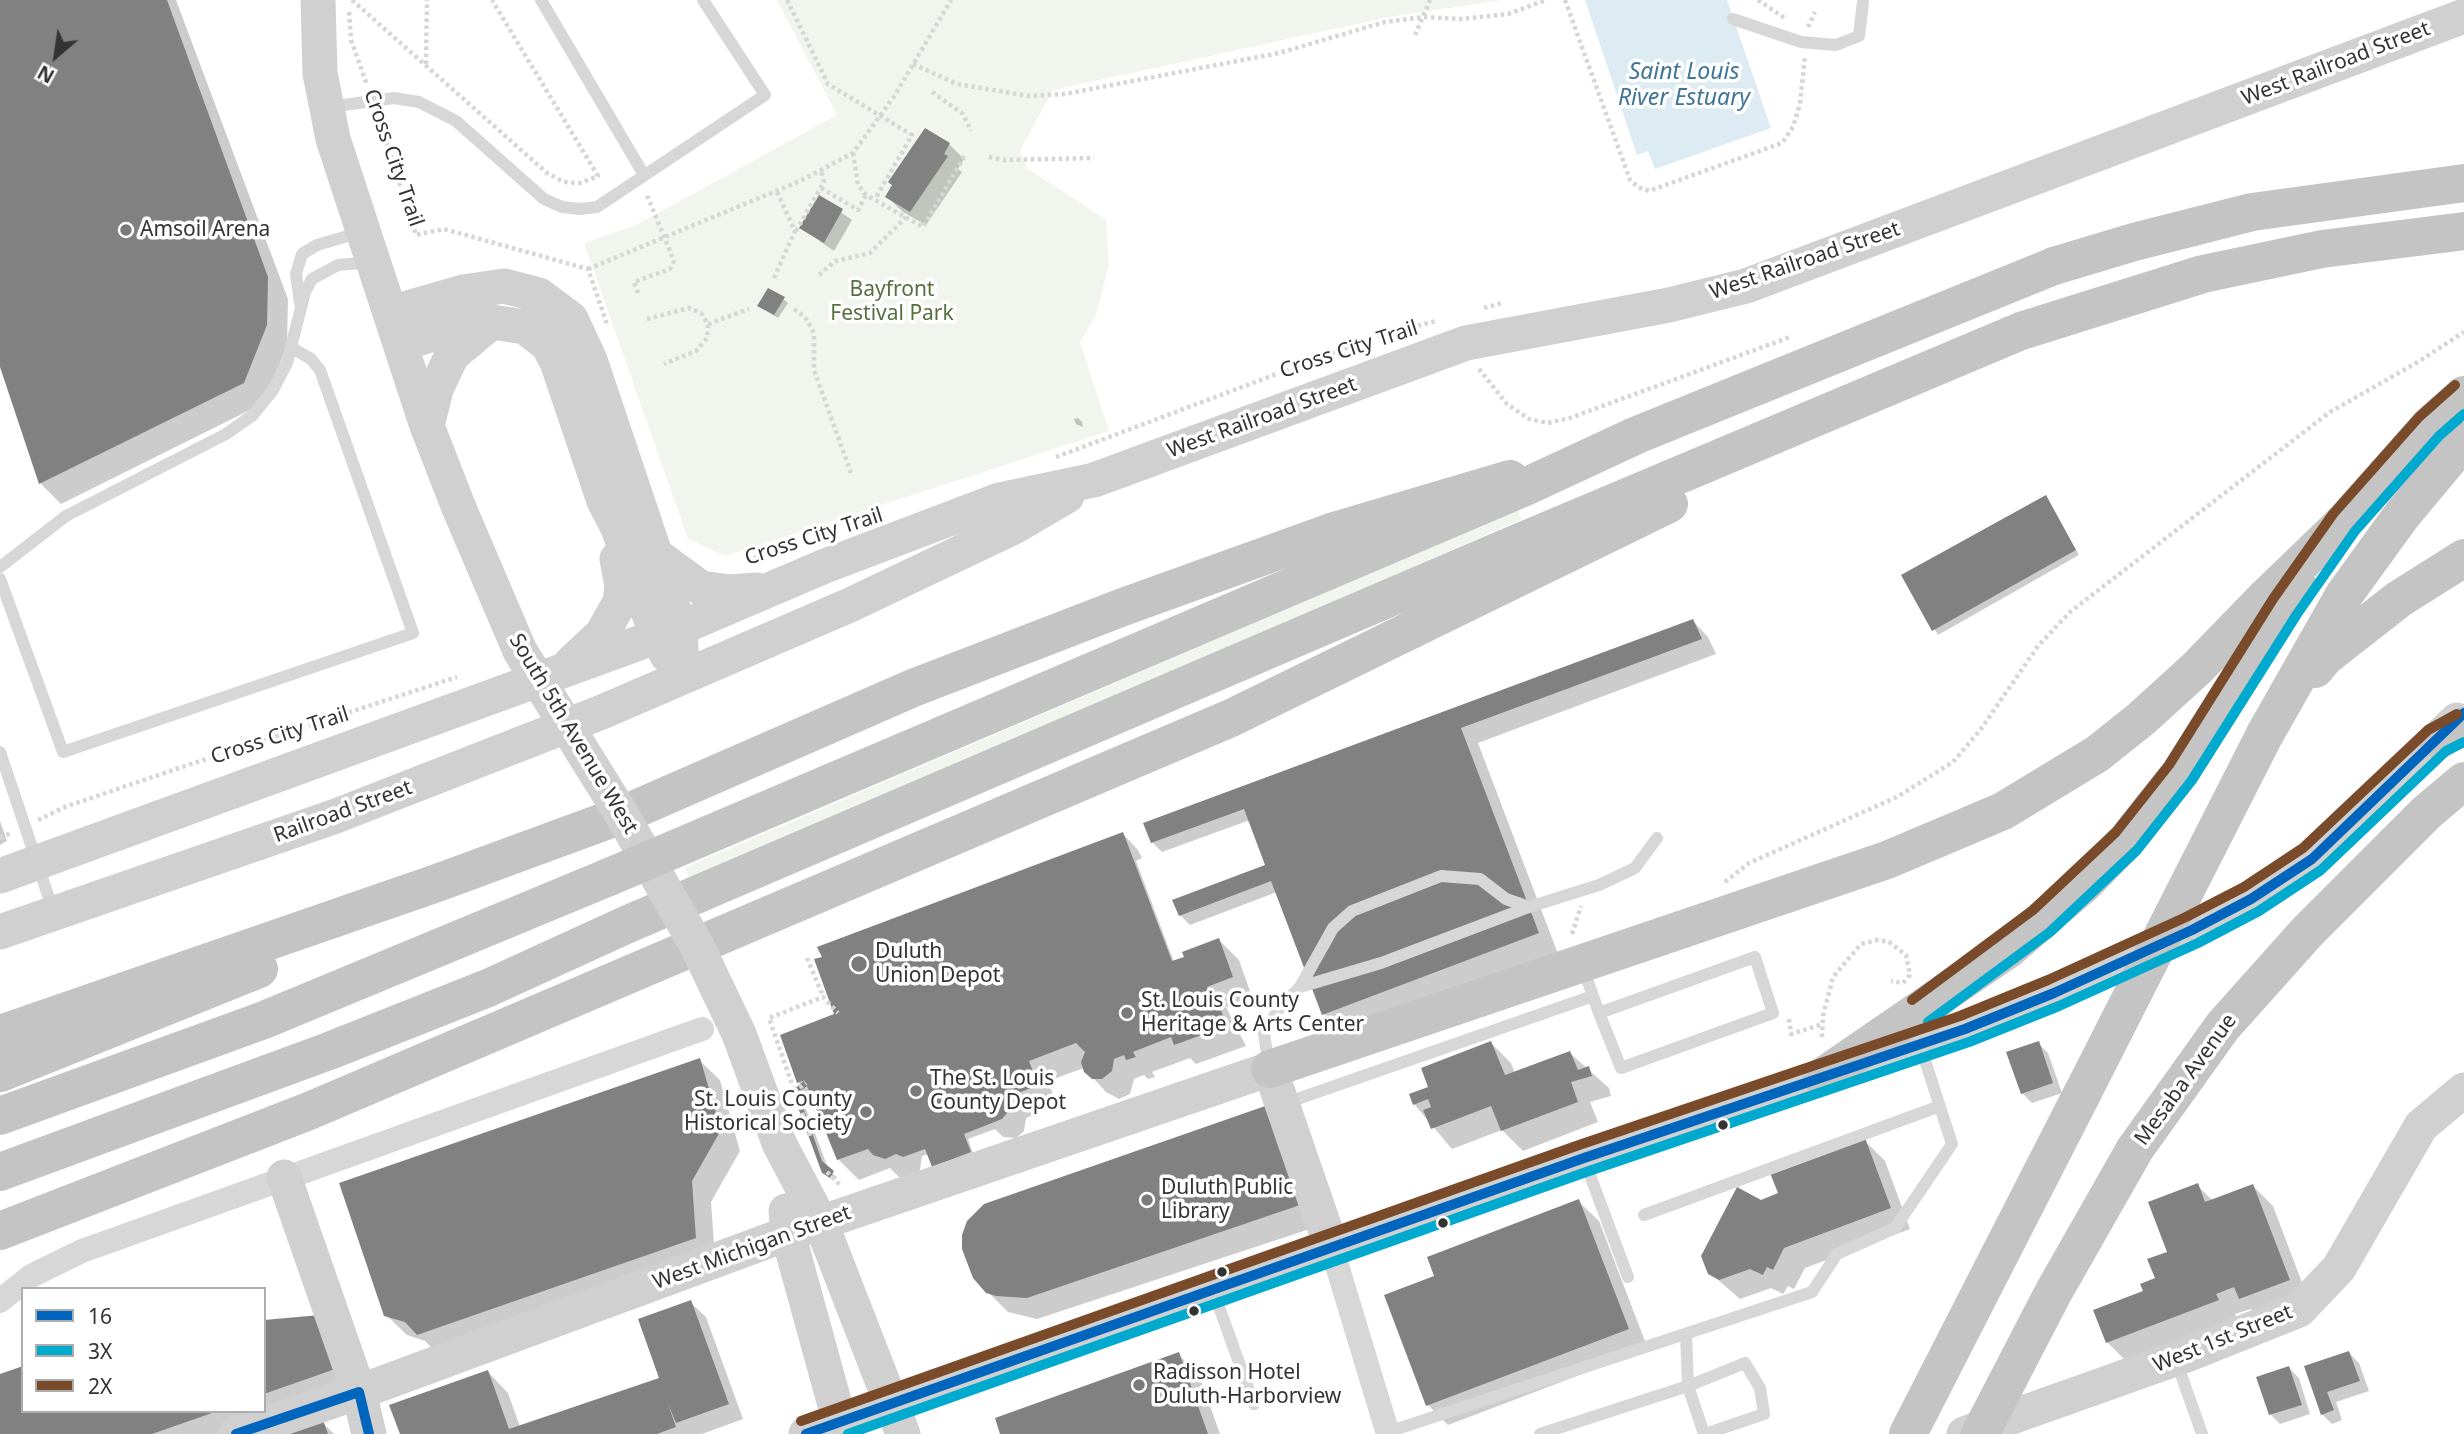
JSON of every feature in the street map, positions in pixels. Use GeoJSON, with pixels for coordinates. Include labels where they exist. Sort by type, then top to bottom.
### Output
{"type":"FeatureCollection","features":[{"type":"Feature","properties":{"kind":"highway"},"geometry":{"type":"LineString","coordinates":[[0,1116],[264,1020],[608,877],[1525,487],[1589,456],[2054,266],[2252,212],[2464,183]]}},
{"type":"Feature","properties":{"kind":"highway"},"geometry":{"type":"LineString","coordinates":[[0,1172],[488,988],[628,924],[2021,331],[2203,274],[2322,249],[2464,231]]}},
{"type":"Feature","properties":{"kind":"highway"},"geometry":{"type":"LineString","coordinates":[[1276,1086],[1585,966],[1887,860],[2003,811],[2096,754],[2141,719],[2197,668],[2264,598],[2344,522],[2429,426],[2464,395]]}},
{"type":"Feature","properties":{"kind":"highway"},"geometry":{"type":"LineString","coordinates":[[0,1231],[309,1111],[1231,719],[1733,472],[1838,407]]}},
{"type":"Feature","properties":{"kind":"highway"},"geometry":{"type":"LineString","coordinates":[[1908,1434],[2271,724],[2344,595],[2402,515],[2464,441]]}},
{"type":"Feature","properties":{"kind":"highway"},"geometry":{"type":"LineString","coordinates":[[0,1073],[248,960],[437,883],[622,815],[913,688],[1123,607],[1331,532],[1589,456]]}},
{"type":"Feature","properties":{"kind":"highway"},"geometry":{"type":"LineString","coordinates":[[1822,1077],[2010,948],[2085,883],[2126,841],[2180,772],[2285,606],[2344,522]]}},
{"type":"Feature","properties":{"kind":"highway"},"geometry":{"type":"LineString","coordinates":[[2271,724],[2325,657],[2399,599],[2464,558]]}},
{"type":"Feature","properties":{"kind":"highway","name":"Mesaba Avenue"},"geometry":{"type":"LineString","coordinates":[[1976,1432],[2145,1133],[2223,1026],[2308,931],[2426,813],[2464,781]]}},
{"type":"Feature","properties":{"kind":"highway"},"geometry":{"type":"LineString","coordinates":[[0,1034],[248,960]]}},
{"type":"Feature","properties":{"kind":"street","name":"South 5th Avenue West"},"geometry":{"type":"LineString","coordinates":[[318,0],[318,52],[325,108],[427,426],[459,508],[520,651],[622,815],[697,946],[738,1034],[779,1143],[821,1223],[898,1419]]}},
{"type":"Feature","properties":{"kind":"street","name":"West Railroad Street"},"geometry":{"type":"LineString","coordinates":[[668,632],[999,500],[1094,480],[1465,343],[1669,304],[1746,286],[2464,16]]}},
{"type":"Feature","properties":{"kind":"street"},"geometry":{"type":"LineString","coordinates":[[395,329],[463,292],[504,286],[539,295],[564,312],[582,338],[656,555],[668,632],[681,679]]}},
{"type":"Feature","properties":{"kind":"street"},"geometry":{"type":"LineString","coordinates":[[395,329],[452,328],[492,322],[525,327],[548,345],[557,362],[604,501],[668,632]]}},
{"type":"Feature","properties":{"kind":"street"},"geometry":{"type":"LineString","coordinates":[[427,426],[436,389],[452,355],[476,332],[492,322]]}},
{"type":"Feature","properties":{"kind":"street","name":"West Railroad Street"},"geometry":{"type":"LineString","coordinates":[[681,679],[850,606],[1014,527],[1094,480]]}},
{"type":"Feature","properties":{"kind":"street"},"geometry":{"type":"LineString","coordinates":[[562,671],[602,634],[620,602],[620,570],[608,531],[604,501]]}},
{"type":"Feature","properties":{"kind":"street"},"geometry":{"type":"LineString","coordinates":[[656,555],[701,588],[730,592],[780,586]]}},
{"type":"Feature","properties":{"kind":"street"},"geometry":{"type":"LineString","coordinates":[[0,876],[668,632]]}},
{"type":"Feature","properties":{"kind":"street","name":"Railroad Street"},"geometry":{"type":"LineString","coordinates":[[0,932],[336,816],[681,679]]}},
{"type":"Feature","properties":{"kind":"street"},"geometry":{"type":"LineString","coordinates":[[806,1434],[898,1419],[1213,1291],[1584,1158],[1920,1044],[2054,992],[2192,930],[2251,899],[2312,859],[2455,726]]}},
{"type":"Feature","properties":{"kind":"street"},"geometry":{"type":"LineString","coordinates":[[0,1301],[19,1284],[55,1262],[284,1177],[702,1029]]}},
{"type":"Feature","properties":{"kind":"street"},"geometry":{"type":"LineString","coordinates":[[1276,1086],[1332,1249],[1385,1433]]}},
{"type":"Feature","properties":{"kind":"street","name":"West Michigan Street"},"geometry":{"type":"LineString","coordinates":[[236,1434],[359,1392],[788,1234],[1276,1086]]}},
{"type":"Feature","properties":{"kind":"street","name":"West 1st Street"},"geometry":{"type":"LineString","coordinates":[[1976,1432],[2176,1359],[2299,1310],[2339,1268],[2421,1126],[2464,1090]]}},
{"type":"Feature","properties":{"kind":"street","name":"South 5th Avenue West"},"geometry":{"type":"LineString","coordinates":[[779,1143],[788,1234],[841,1428]]}},
{"type":"Feature","properties":{"kind":"street"},"geometry":{"type":"LineString","coordinates":[[284,1177],[359,1392],[369,1434]]}},
{"type":"Feature","properties":{"kind":"lane"},"geometry":{"type":"LineString","coordinates":[[541,0],[642,177]]}},
{"type":"Feature","properties":{"kind":"lane"},"geometry":{"type":"LineString","coordinates":[[325,108],[373,100],[407,100],[438,109],[456,121],[544,199],[580,209],[597,206],[765,96],[703,0]]}},
{"type":"Feature","properties":{"kind":"lane"},"geometry":{"type":"LineString","coordinates":[[1733,19],[1801,42],[1836,45],[1859,36],[1863,2]]}},
{"type":"Feature","properties":{"kind":"lane"},"geometry":{"type":"LineString","coordinates":[[301,314],[296,274],[302,254],[317,245],[368,246]]}},
{"type":"Feature","properties":{"kind":"lane"},"geometry":{"type":"LineString","coordinates":[[0,567],[66,516],[240,425],[253,415],[273,390],[292,348],[308,285],[319,273],[338,265],[368,246]]}},
{"type":"Feature","properties":{"kind":"lane"},"geometry":{"type":"LineString","coordinates":[[0,579],[63,752],[414,633],[320,370],[311,359],[292,348]]}},
{"type":"Feature","properties":{"kind":"lane"},"geometry":{"type":"LineString","coordinates":[[0,752],[54,913]]}},
{"type":"Feature","properties":{"kind":"lane"},"geometry":{"type":"LineString","coordinates":[[1300,987],[1381,963],[1635,868],[1657,838]]}},
{"type":"Feature","properties":{"kind":"lane"},"geometry":{"type":"LineString","coordinates":[[1276,1086],[1264,1034],[1277,1011],[1300,987],[1333,928],[1352,911],[1441,876],[1480,879],[1506,899],[1529,906]]}},
{"type":"Feature","properties":{"kind":"lane"},"geometry":{"type":"LineString","coordinates":[[1585,966],[1599,1013],[1621,1068],[1773,1013],[1755,957],[1599,1013]]}},
{"type":"Feature","properties":{"kind":"lane"},"geometry":{"type":"LineString","coordinates":[[1385,1433],[1812,1292],[1837,1254],[1895,1228],[1952,1144],[1920,1044]]}},
{"type":"Feature","properties":{"kind":"lane"},"geometry":{"type":"LineString","coordinates":[[1644,1215],[1940,1106]]}},
{"type":"Feature","properties":{"kind":"lane"},"geometry":{"type":"LineString","coordinates":[[1584,1158],[1628,1276]]}},
{"type":"Feature","properties":{"kind":"lane"},"geometry":{"type":"LineString","coordinates":[[1213,1291],[1254,1404]]}},
{"type":"Feature","properties":{"kind":"lane"},"geometry":{"type":"LineString","coordinates":[[1540,1434],[1688,1386],[1745,1363],[1760,1388],[1764,1415],[1705,1434],[1688,1386],[1686,1334]]}},
{"type":"Feature","properties":{"kind":"lane"},"geometry":{"type":"LineString","coordinates":[[2176,1359],[2202,1434]]}},
{"type":"Feature","properties":{"kind":"path"},"geometry":{"type":"LineString","coordinates":[[351,0],[547,173],[564,182],[580,183],[598,176],[492,0]]}},
{"type":"Feature","properties":{"kind":"path","name":"Cross City Trail"},"geometry":{"type":"LineString","coordinates":[[351,0],[351,40],[373,100],[415,235],[444,229],[588,269]]}},
{"type":"Feature","properties":{"kind":"path"},"geometry":{"type":"LineString","coordinates":[[426,65],[427,0]]}},
{"type":"Feature","properties":{"kind":"path"},"geometry":{"type":"LineString","coordinates":[[787,0],[828,84],[912,135],[875,199]]}},
{"type":"Feature","properties":{"kind":"path"},"geometry":{"type":"LineString","coordinates":[[610,332],[588,269],[776,190],[853,153],[881,117],[951,0]]}},
{"type":"Feature","properties":{"kind":"path"},"geometry":{"type":"LineString","coordinates":[[1415,35],[1430,0]]}},
{"type":"Feature","properties":{"kind":"path"},"geometry":{"type":"LineString","coordinates":[[913,64],[957,84],[1029,96],[1065,94],[1279,53],[1385,22],[1424,17],[1461,19],[1508,14],[1546,0]]}},
{"type":"Feature","properties":{"kind":"path"},"geometry":{"type":"LineString","coordinates":[[1565,0],[1630,180],[1649,191],[1782,143],[1793,127],[1800,104],[1806,49],[1791,23],[1758,0]]}},
{"type":"Feature","properties":{"kind":"path"},"geometry":{"type":"LineString","coordinates":[[932,92],[963,114],[971,131]]}},
{"type":"Feature","properties":{"kind":"path"},"geometry":{"type":"LineString","coordinates":[[853,153],[858,186],[866,194],[923,227],[965,155]]}},
{"type":"Feature","properties":{"kind":"path"},"geometry":{"type":"LineString","coordinates":[[989,157],[1004,160],[1094,158]]}},
{"type":"Feature","properties":{"kind":"path"},"geometry":{"type":"LineString","coordinates":[[774,278],[795,232],[824,182],[821,170]]}},
{"type":"Feature","properties":{"kind":"path"},"geometry":{"type":"LineString","coordinates":[[638,293],[634,282],[670,269],[674,261],[642,177]]}},
{"type":"Feature","properties":{"kind":"path"},"geometry":{"type":"LineString","coordinates":[[821,188],[858,210],[866,194]]}},
{"type":"Feature","properties":{"kind":"path"},"geometry":{"type":"LineString","coordinates":[[776,190],[795,232]]}},
{"type":"Feature","properties":{"kind":"path"},"geometry":{"type":"LineString","coordinates":[[819,275],[835,261],[870,253],[906,217]]}},
{"type":"Feature","properties":{"kind":"path"},"geometry":{"type":"LineString","coordinates":[[647,319],[688,308],[701,313],[708,324],[707,338],[696,351],[664,364]]}},
{"type":"Feature","properties":{"kind":"path"},"geometry":{"type":"LineString","coordinates":[[708,324],[749,309]]}},
{"type":"Feature","properties":{"kind":"path"},"geometry":{"type":"LineString","coordinates":[[794,309],[805,317],[814,333],[814,370],[851,472]]}},
{"type":"Feature","properties":{"kind":"path","name":"Cross City Trail"},"geometry":{"type":"LineString","coordinates":[[1047,459],[1375,337],[1453,317],[1465,343]]}},
{"type":"Feature","properties":{"kind":"path"},"geometry":{"type":"LineString","coordinates":[[1718,887],[1749,863],[1897,797],[1953,762],[1981,729],[2038,646],[2080,603],[2330,412],[2418,362],[2464,332]]}},
{"type":"Feature","properties":{"kind":"path","name":"Cross City Trail"},"geometry":{"type":"LineString","coordinates":[[736,562],[800,545]]}},
{"type":"Feature","properties":{"kind":"path","name":"Cross City Trail"},"geometry":{"type":"LineString","coordinates":[[0,838],[65,807],[464,676]]}},
{"type":"Feature","properties":{"kind":"path"},"geometry":{"type":"LineString","coordinates":[[1585,966],[1570,941],[1587,888]]}},
{"type":"Feature","properties":{"kind":"path"},"geometry":{"type":"LineString","coordinates":[[1822,1037],[1822,1024],[1833,977],[1861,944],[1877,940],[1889,942],[1906,955],[1910,975],[1903,983],[1891,981]]}},
{"type":"Feature","properties":{"kind":"path"},"geometry":{"type":"LineString","coordinates":[[807,958],[823,997],[838,1013]]}},
{"type":"Feature","properties":{"kind":"path"},"geometry":{"type":"LineString","coordinates":[[814,1149],[769,1018],[823,997]]}},
{"type":"Feature","properties":{"kind":"path"},"geometry":{"type":"LineString","coordinates":[[1791,1034],[1822,1024]]}},
{"type":"Feature","properties":{"kind":"path"},"geometry":{"type":"LineString","coordinates":[[794,1092],[806,1083]]}},
{"type":"Feature","properties":{"kind":"path"},"geometry":{"type":"LineString","coordinates":[[825,1170],[845,1189]]}},
{"type":"Feature","properties":{"kind":"green space","name":"Bayfront Festival Park"},"geometry":{"type":"Polygon","coordinates":[[[777,0],[1502,0],[1389,17],[1053,90],[1020,151],[1027,168],[1106,220],[1109,264],[1096,315],[1080,342],[1109,431],[725,556],[688,539],[584,243],[636,225],[837,115],[777,0]]]}},
{"type":"Feature","properties":{"kind":"green space"},"geometry":{"type":"Polygon","coordinates":[[[1518,510],[1522,519],[1365,588],[689,877],[684,868],[1518,510]]]}},
{"type":"Feature","properties":{"kind":"water","name":"Saint Louis River Estuary"},"geometry":{"type":"Polygon","coordinates":[[[1585,0],[1727,0],[1771,128],[1655,169],[1648,151],[1637,155],[1585,0]]]}},
{"type":"Feature","properties":{"kind":"building","name":"Amsoil Arena"},"geometry":{"type":"Polygon","coordinates":[[[0,0],[167,0],[268,277],[267,325],[244,383],[39,484],[0,367],[0,0]]]}},
{"type":"Feature","properties":{"kind":"building"},"geometry":{"type":"Polygon","coordinates":[[[925,128],[950,143],[944,154],[948,156],[910,212],[885,197],[892,185],[888,182],[925,128]]]}},
{"type":"Feature","properties":{"kind":"building"},"geometry":{"type":"Polygon","coordinates":[[[819,195],[843,209],[824,243],[799,228],[819,195]]]}},
{"type":"Feature","properties":{"kind":"building"},"geometry":{"type":"Polygon","coordinates":[[[768,288],[785,297],[774,315],[757,306],[768,288]]]}},
{"type":"Feature","properties":{"kind":"building"},"geometry":{"type":"Polygon","coordinates":[[[2046,495],[2076,550],[1932,631],[1901,575],[2046,495]]]}},
{"type":"Feature","properties":{"kind":"building"},"geometry":{"type":"Polygon","coordinates":[[[1693,619],[1702,639],[1461,728],[1539,933],[1322,1015],[1271,881],[1179,916],[1172,900],[1265,865],[1244,809],[1151,843],[1143,823],[1693,619]]]}},
{"type":"Feature","properties":{"kind":"building"},"geometry":{"type":"Polygon","coordinates":[[[1123,832],[1172,961],[1184,957],[1182,952],[1219,938],[1233,977],[1207,987],[1213,1006],[1219,1005],[1227,1026],[1174,1045],[1171,1037],[1133,1052],[1136,1057],[1126,1060],[1124,1055],[1114,1059],[1112,1071],[1102,1079],[1092,1079],[1084,1072],[1081,1062],[1085,1052],[1076,1043],[1029,1061],[1038,1085],[1011,1096],[1011,1108],[1002,1119],[964,1134],[971,1152],[932,1167],[925,1149],[903,1157],[896,1154],[885,1159],[873,1155],[868,1149],[837,1160],[807,1086],[798,1093],[822,1161],[834,1171],[830,1178],[822,1173],[792,1091],[805,1080],[797,1083],[780,1035],[834,1014],[814,959],[822,957],[817,947],[1123,832]]]}},
{"type":"Feature","properties":{"kind":"building"},"geometry":{"type":"Polygon","coordinates":[[[1491,1041],[1505,1075],[1570,1051],[1578,1070],[1589,1066],[1592,1076],[1571,1082],[1578,1102],[1501,1131],[1491,1106],[1431,1129],[1423,1110],[1431,1107],[1428,1099],[1413,1105],[1409,1094],[1428,1087],[1421,1068],[1491,1041]]]}},
{"type":"Feature","properties":{"kind":"building"},"geometry":{"type":"Polygon","coordinates":[[[2039,1041],[2053,1083],[2021,1094],[2006,1052],[2039,1041]]]}},
{"type":"Feature","properties":{"kind":"building"},"geometry":{"type":"Polygon","coordinates":[[[700,1058],[721,1130],[692,1181],[696,1238],[417,1335],[405,1322],[384,1316],[339,1183],[700,1058]]]}},
{"type":"Feature","properties":{"kind":"building","name":"Duluth Public Library"},"geometry":{"type":"Polygon","coordinates":[[[1271,1104],[1303,1204],[1027,1298],[986,1293],[973,1278],[962,1249],[962,1235],[967,1221],[984,1204],[1271,1104]]]}},
{"type":"Feature","properties":{"kind":"building"},"geometry":{"type":"Polygon","coordinates":[[[1865,1138],[1891,1208],[1784,1248],[1773,1270],[1767,1267],[1763,1275],[1750,1269],[1719,1280],[1708,1274],[1701,1256],[1737,1187],[1761,1200],[1778,1193],[1770,1173],[1865,1138]]]}},
{"type":"Feature","properties":{"kind":"building"},"geometry":{"type":"Polygon","coordinates":[[[2198,1183],[2205,1202],[2253,1184],[2290,1280],[2239,1299],[2234,1287],[2216,1294],[2219,1300],[2106,1343],[2093,1310],[2143,1291],[2140,1284],[2155,1278],[2147,1259],[2167,1252],[2148,1202],[2198,1183]]]}},
{"type":"Feature","properties":{"kind":"building"},"geometry":{"type":"Polygon","coordinates":[[[1579,1199],[1629,1329],[1426,1406],[1384,1295],[1434,1276],[1427,1257],[1579,1199]]]}},
{"type":"Feature","properties":{"kind":"building"},"geometry":{"type":"Polygon","coordinates":[[[691,1300],[729,1404],[676,1423],[668,1404],[676,1427],[657,1434],[400,1434],[389,1405],[488,1370],[509,1429],[659,1378],[638,1319],[691,1300]]]}},
{"type":"Feature","properties":{"kind":"building"},"geometry":{"type":"Polygon","coordinates":[[[320,1315],[338,1368],[266,1393],[266,1320],[320,1315]]]}},
{"type":"Feature","properties":{"kind":"building"},"geometry":{"type":"Polygon","coordinates":[[[2349,1351],[2360,1381],[2327,1392],[2334,1410],[2321,1415],[2304,1366],[2349,1351]]]}},
{"type":"Feature","properties":{"kind":"building","name":"Radisson Hotel Duluth-Harborview"},"geometry":{"type":"Polygon","coordinates":[[[1179,1352],[1208,1434],[1000,1434],[995,1418],[1179,1352]]]}},
{"type":"Feature","properties":{"kind":"building"},"geometry":{"type":"Polygon","coordinates":[[[2289,1366],[2302,1405],[2269,1415],[2256,1377],[2289,1366]]]}},
{"type":"Feature","properties":{"kind":"building"},"geometry":{"type":"Polygon","coordinates":[[[21,1367],[21,1413],[212,1413],[152,1434],[0,1434],[0,1374],[21,1367]]]}},
{"type":"Feature","properties":{"kind":"building"},"geometry":{"type":"Polygon","coordinates":[[[323,1420],[328,1434],[285,1434],[323,1420]]]}},
{"type":"Feature","properties":{"kind":"transit line","name":"2X"},"geometry":{"type":"LineString","coordinates":[[1912,1000],[2033,910],[2116,832],[2169,765],[2273,599],[2333,514],[2419,417],[2455,385]]}},
{"type":"Feature","properties":{"kind":"transit line","name":"3X"},"geometry":{"type":"LineString","coordinates":[[1928,1022],[2050,932],[2137,850],[2192,780],[2297,614],[2355,531],[2439,436],[2464,414]]}},
{"type":"Feature","properties":{"kind":"transit line","name":"16"},"geometry":{"type":"LineString","coordinates":[[806,1434],[1584,1158],[1965,1029],[2054,993],[2192,930],[2251,899],[2312,859],[2464,713]]}},
{"type":"Feature","properties":{"kind":"transit line","name":"2X"},"geometry":{"type":"LineString","coordinates":[[801,1421],[1579,1145],[1960,1016],[2048,980],[2186,917],[2244,887],[2303,848],[2428,730],[2457,714]]}},
{"type":"Feature","properties":{"kind":"transit line","name":"3X"},"geometry":{"type":"LineString","coordinates":[[848,1434],[1589,1171],[1969,1042],[2059,1006],[2198,943],[2259,911],[2321,870],[2446,751],[2464,742]]}},
{"type":"Feature","properties":{"kind":"transit line","name":"16"},"geometry":{"type":"LineString","coordinates":[[236,1434],[359,1392],[369,1434]]}},
{"type":"Feature","properties":{"kind":"place","name":"Amsoil Arena"},"geometry":{"type":"Point","coordinates":[126,230]}},
{"type":"Feature","properties":{"kind":"place","name":"Duluth Union Depot"},"geometry":{"type":"Point","coordinates":[859,964]}},
{"type":"Feature","properties":{"kind":"place","name":"St. Louis County Heritage & Arts Center"},"geometry":{"type":"Point","coordinates":[1127,1013]}},
{"type":"Feature","properties":{"kind":"place","name":"The St. Louis County Depot"},"geometry":{"type":"Point","coordinates":[916,1091]}},
{"type":"Feature","properties":{"kind":"place","name":"St. Louis County Historical Society"},"geometry":{"type":"Point","coordinates":[866,1112]}},
{"type":"Feature","properties":{"kind":"place","name":"Duluth Public Library"},"geometry":{"type":"Point","coordinates":[1147,1200]}},
{"type":"Feature","properties":{"kind":"place","name":"Radisson Hotel Duluth-Harborview"},"geometry":{"type":"Point","coordinates":[1139,1385]}}]}
